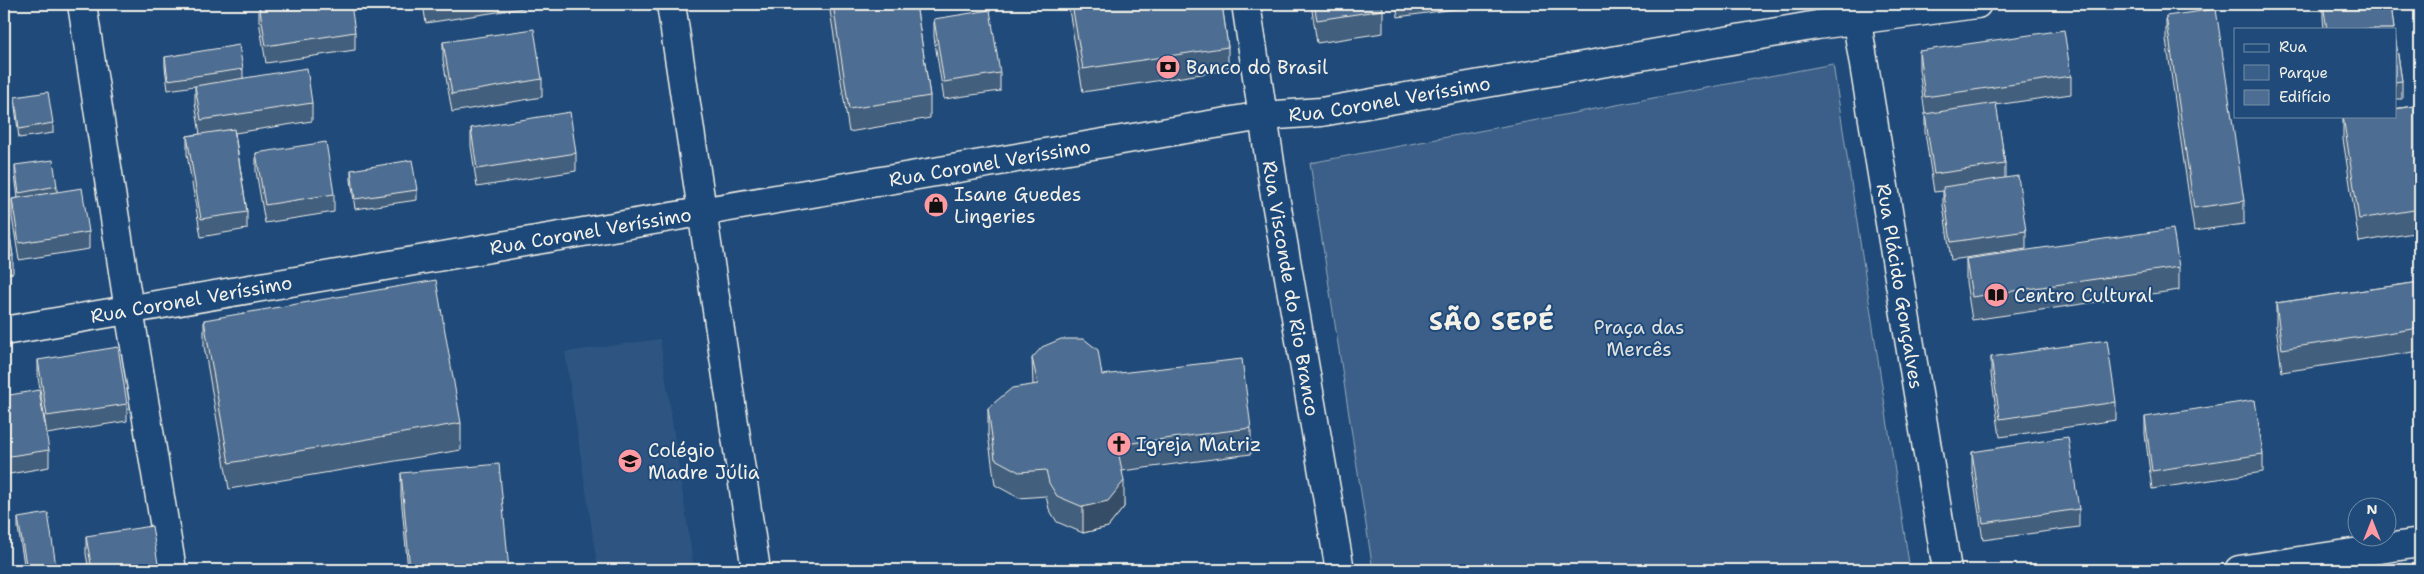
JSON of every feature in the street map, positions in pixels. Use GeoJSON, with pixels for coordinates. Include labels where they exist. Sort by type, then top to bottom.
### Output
{"type":"FeatureCollection","features":[{"type":"Feature","properties":{"kind":"street"},"geometry":{"type":"LineString","coordinates":[[82,4],[129,310],[172,570]]}},
{"type":"Feature","properties":{"kind":"street"},"geometry":{"type":"LineString","coordinates":[[671,4],[756,570]]}},
{"type":"Feature","properties":{"kind":"street","name":"Rua Visconde do Rio Branco"},"geometry":{"type":"LineString","coordinates":[[1246,4],[1262,116],[1340,570]]}},
{"type":"Feature","properties":{"kind":"street","name":"Rua Coronel Veríssimo"},"geometry":{"type":"LineString","coordinates":[[4,331],[1262,116],[1321,112],[1817,25],[1855,12],[1977,4]]}},
{"type":"Feature","properties":{"kind":"street","name":"Rua Plácido Gonçalves"},"geometry":{"type":"LineString","coordinates":[[1855,12],[1946,570]]}},
{"type":"Feature","properties":{"kind":"street"},"geometry":{"type":"LineString","coordinates":[[2239,570],[2420,543]]}},
{"type":"Feature","properties":{"kind":"shaded area","name":"Colégio Madre Júlia"},"geometry":{"type":"Polygon","coordinates":[[[660,339],[694,570],[598,570],[565,352],[660,339]]]}},
{"type":"Feature","properties":{"kind":"green space","name":"Praça das Mercês"},"geometry":{"type":"Polygon","coordinates":[[[1833,64],[1910,570],[1373,570],[1310,163],[1833,64]]]}},
{"type":"Feature","properties":{"kind":"building"},"geometry":{"type":"Polygon","coordinates":[[[259,4],[351,4],[355,32],[266,46],[259,4]]]}},
{"type":"Feature","properties":{"kind":"building"},"geometry":{"type":"Polygon","coordinates":[[[833,4],[916,4],[930,96],[849,109],[833,4]]]}},
{"type":"Feature","properties":{"kind":"building"},"geometry":{"type":"Polygon","coordinates":[[[1072,4],[1222,4],[1228,47],[1083,69],[1072,4]]]}},
{"type":"Feature","properties":{"kind":"building"},"geometry":{"type":"Polygon","coordinates":[[[1314,4],[1382,4],[1383,10],[1317,20],[1314,4]]]}},
{"type":"Feature","properties":{"kind":"building"},"geometry":{"type":"Polygon","coordinates":[[[2323,4],[2391,4],[2394,28],[2327,28],[2323,4]]]}},
{"type":"Feature","properties":{"kind":"building"},"geometry":{"type":"Polygon","coordinates":[[[2216,9],[2244,201],[2194,208],[2166,16],[2216,9]]]}},
{"type":"Feature","properties":{"kind":"building"},"geometry":{"type":"Polygon","coordinates":[[[990,10],[1000,73],[944,82],[934,19],[990,10]]]}},
{"type":"Feature","properties":{"kind":"building"},"geometry":{"type":"Polygon","coordinates":[[[534,29],[542,79],[452,94],[443,42],[534,29]]]}},
{"type":"Feature","properties":{"kind":"building"},"geometry":{"type":"Polygon","coordinates":[[[2064,30],[2071,76],[1925,97],[1919,51],[2064,30]]]}},
{"type":"Feature","properties":{"kind":"building"},"geometry":{"type":"Polygon","coordinates":[[[2396,42],[2402,81],[2396,82],[2396,42]]]}},
{"type":"Feature","properties":{"kind":"building"},"geometry":{"type":"Polygon","coordinates":[[[239,45],[243,69],[168,80],[165,57],[239,45]]]}},
{"type":"Feature","properties":{"kind":"building"},"geometry":{"type":"Polygon","coordinates":[[[307,68],[312,103],[201,120],[195,86],[307,68]]]}},
{"type":"Feature","properties":{"kind":"building"},"geometry":{"type":"Polygon","coordinates":[[[48,92],[53,123],[19,129],[15,97],[48,92]]]}},
{"type":"Feature","properties":{"kind":"building"},"geometry":{"type":"Polygon","coordinates":[[[1996,103],[2005,164],[1934,174],[1925,114],[1996,103]]]}},
{"type":"Feature","properties":{"kind":"building"},"geometry":{"type":"Polygon","coordinates":[[[2420,105],[2420,209],[2359,219],[2343,118],[2396,118],[2396,109],[2420,105]]]}},
{"type":"Feature","properties":{"kind":"building"},"geometry":{"type":"Polygon","coordinates":[[[570,112],[576,153],[477,169],[471,128],[570,112]]]}},
{"type":"Feature","properties":{"kind":"building"},"geometry":{"type":"Polygon","coordinates":[[[234,129],[247,212],[201,219],[187,136],[234,129]]]}},
{"type":"Feature","properties":{"kind":"building"},"geometry":{"type":"Polygon","coordinates":[[[326,142],[334,194],[265,205],[256,153],[326,142]]]}},
{"type":"Feature","properties":{"kind":"building"},"geometry":{"type":"Polygon","coordinates":[[[53,160],[57,186],[19,193],[15,165],[53,160]]]}},
{"type":"Feature","properties":{"kind":"building"},"geometry":{"type":"Polygon","coordinates":[[[412,160],[417,190],[355,199],[351,170],[412,160]]]}},
{"type":"Feature","properties":{"kind":"building"},"geometry":{"type":"Polygon","coordinates":[[[2018,176],[2026,231],[1951,242],[1943,187],[2018,176]]]}},
{"type":"Feature","properties":{"kind":"building"},"geometry":{"type":"Polygon","coordinates":[[[82,188],[89,232],[19,243],[12,199],[82,188]]]}},
{"type":"Feature","properties":{"kind":"building"},"geometry":{"type":"Polygon","coordinates":[[[4,195],[13,256],[4,257],[4,195]]]}},
{"type":"Feature","properties":{"kind":"building"},"geometry":{"type":"Polygon","coordinates":[[[2173,229],[2179,267],[1972,297],[1966,259],[2173,229]]]}},
{"type":"Feature","properties":{"kind":"building"},"geometry":{"type":"Polygon","coordinates":[[[436,280],[461,423],[229,463],[204,320],[436,280]]]}},
{"type":"Feature","properties":{"kind":"building"},"geometry":{"type":"Polygon","coordinates":[[[2420,282],[2420,328],[2282,349],[2276,303],[2420,282]]]}},
{"type":"Feature","properties":{"kind":"building","name":"Igreja Matriz"},"geometry":{"type":"Polygon","coordinates":[[[1061,339],[1084,339],[1098,350],[1102,375],[1242,359],[1251,428],[1117,445],[1124,481],[1108,501],[1083,507],[1057,496],[1049,483],[1046,470],[1019,472],[995,459],[988,408],[1012,388],[1038,384],[1032,358],[1042,347],[1061,339]]]}},
{"type":"Feature","properties":{"kind":"building"},"geometry":{"type":"Polygon","coordinates":[[[2107,340],[2116,402],[2000,419],[1991,357],[2107,340]]]}},
{"type":"Feature","properties":{"kind":"building"},"geometry":{"type":"Polygon","coordinates":[[[118,347],[127,404],[47,416],[38,360],[118,347]]]}},
{"type":"Feature","properties":{"kind":"building"},"geometry":{"type":"Polygon","coordinates":[[[39,390],[49,450],[4,457],[4,396],[39,390]]]}},
{"type":"Feature","properties":{"kind":"building"},"geometry":{"type":"Polygon","coordinates":[[[2255,400],[2263,454],[2152,471],[2145,417],[2255,400]]]}},
{"type":"Feature","properties":{"kind":"building"},"geometry":{"type":"Polygon","coordinates":[[[2068,437],[2079,509],[1983,523],[1972,452],[2068,437]]]}},
{"type":"Feature","properties":{"kind":"building"},"geometry":{"type":"Polygon","coordinates":[[[499,464],[509,570],[410,570],[401,473],[499,464]]]}},
{"type":"Feature","properties":{"kind":"building"},"geometry":{"type":"Polygon","coordinates":[[[48,513],[56,566],[27,570],[18,518],[48,513]]]}},
{"type":"Feature","properties":{"kind":"building"},"geometry":{"type":"Polygon","coordinates":[[[152,526],[159,570],[92,570],[86,536],[152,526]]]}},
{"type":"Feature","properties":{"kind":"place","name":"Banco do Brasil"},"geometry":{"type":"Point","coordinates":[1168,67]}},
{"type":"Feature","properties":{"kind":"place","name":"Isane Guedes Lingeries"},"geometry":{"type":"Point","coordinates":[936,205]}},
{"type":"Feature","properties":{"kind":"place","name":"Centro Cultural"},"geometry":{"type":"Point","coordinates":[1996,295]}},
{"type":"Feature","properties":{"kind":"place","name":"Igreja Matriz"},"geometry":{"type":"Point","coordinates":[1119,444]}},
{"type":"Feature","properties":{"kind":"place","name":"Colégio Madre Júlia"},"geometry":{"type":"Point","coordinates":[630,461]}},
{"type":"Feature","properties":{"kind":"district","name":"SÃO SEPÉ"},"geometry":{"type":"Point","coordinates":[1492,322]}}]}
